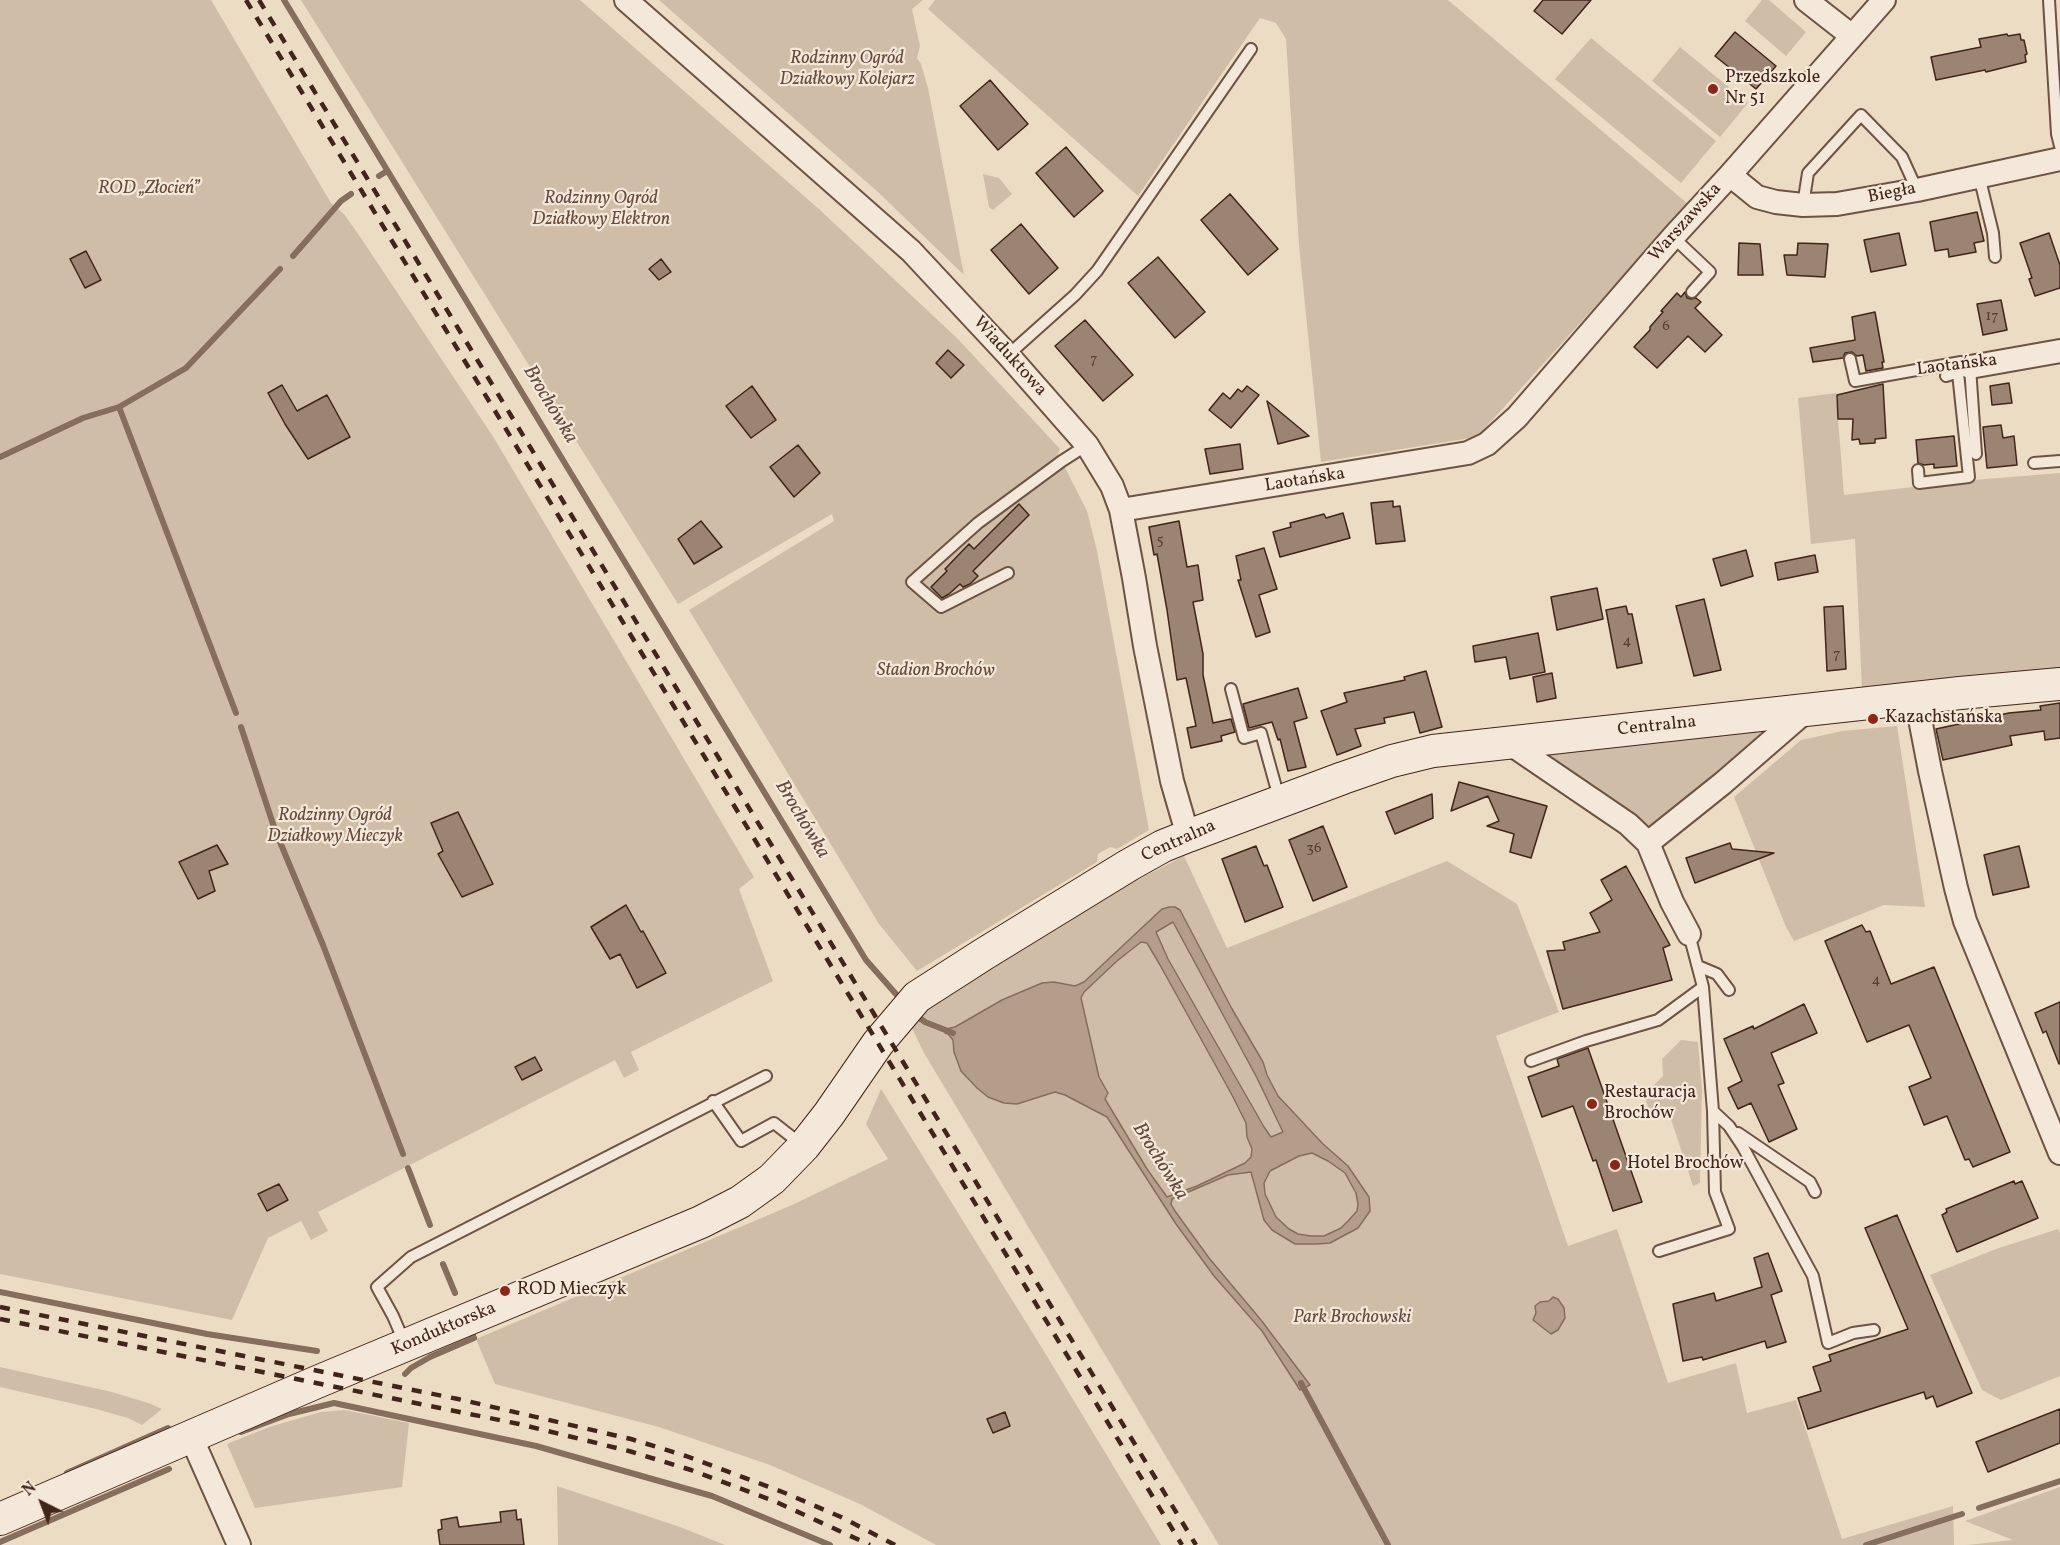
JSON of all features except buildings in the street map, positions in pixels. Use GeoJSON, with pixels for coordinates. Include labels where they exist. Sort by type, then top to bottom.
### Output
{"type":"FeatureCollection","features":[{"type":"Feature","properties":{"kind":"street","name":"Wiaduktowa"},"geometry":{"type":"LineString","coordinates":[[626,0],[911,251],[1008,355],[1087,445],[1112,486],[1121,510],[1144,646],[1172,781],[1188,836]]}},
{"type":"Feature","properties":{"kind":"street"},"geometry":{"type":"LineString","coordinates":[[1806,0],[1852,36]]}},
{"type":"Feature","properties":{"kind":"street","name":"Warszawska"},"geometry":{"type":"LineString","coordinates":[[1487,444],[1517,417],[1673,237],[1884,0]]}},
{"type":"Feature","properties":{"kind":"street","name":"Biegła"},"geometry":{"type":"LineString","coordinates":[[1730,175],[1757,197],[1803,205],[1837,204],[1917,190],[2060,159]]}},
{"type":"Feature","properties":{"kind":"street","name":"Laotańska"},"geometry":{"type":"LineString","coordinates":[[1964,370],[2060,351]]}},
{"type":"Feature","properties":{"kind":"street","name":"Laotańska"},"geometry":{"type":"LineString","coordinates":[[1121,510],[1468,453],[1487,444]]}},
{"type":"Feature","properties":{"kind":"street","name":"Centralna"},"geometry":{"type":"LineString","coordinates":[[902,1014],[984,954],[1163,846],[1392,761],[1433,751],[2060,684]]}},
{"type":"Feature","properties":{"kind":"street"},"geometry":{"type":"LineString","coordinates":[[1916,698],[1935,795],[1965,921],[2060,1153]]}},
{"type":"Feature","properties":{"kind":"street"},"geometry":{"type":"LineString","coordinates":[[1648,843],[1723,783],[1806,711]]}},
{"type":"Feature","properties":{"kind":"street"},"geometry":{"type":"LineString","coordinates":[[1509,743],[1628,824],[1648,843],[1672,902],[1689,934]]}},
{"type":"Feature","properties":{"kind":"street","name":"Konduktorska"},"geometry":{"type":"LineString","coordinates":[[0,1520],[701,1222],[740,1202],[772,1179],[804,1146],[902,1014]]}},
{"type":"Feature","properties":{"kind":"street"},"geometry":{"type":"LineString","coordinates":[[192,1437],[239,1545]]}},
{"type":"Feature","properties":{"kind":"lane"},"geometry":{"type":"LineString","coordinates":[[2049,0],[2057,134],[2060,146]]}},
{"type":"Feature","properties":{"kind":"lane"},"geometry":{"type":"LineString","coordinates":[[1008,355],[1097,271],[1251,49]]}},
{"type":"Feature","properties":{"kind":"lane"},"geometry":{"type":"LineString","coordinates":[[1803,205],[1808,173],[1861,115],[1902,157],[1917,190]]}},
{"type":"Feature","properties":{"kind":"lane"},"geometry":{"type":"LineString","coordinates":[[1979,176],[1992,232],[1995,257]]}},
{"type":"Feature","properties":{"kind":"lane"},"geometry":{"type":"LineString","coordinates":[[1673,237],[1714,269],[1692,292]]}},
{"type":"Feature","properties":{"kind":"lane","name":"Laotańska"},"geometry":{"type":"LineString","coordinates":[[1850,359],[1855,381],[1960,362],[1964,370]]}},
{"type":"Feature","properties":{"kind":"lane"},"geometry":{"type":"LineString","coordinates":[[1946,376],[1964,370]]}},
{"type":"Feature","properties":{"kind":"lane"},"geometry":{"type":"LineString","coordinates":[[1964,370],[1976,454]]}},
{"type":"Feature","properties":{"kind":"lane"},"geometry":{"type":"LineString","coordinates":[[1918,470],[1919,483],[1969,477],[1964,370]]}},
{"type":"Feature","properties":{"kind":"lane"},"geometry":{"type":"LineString","coordinates":[[1008,573],[941,608],[912,582],[978,523],[1087,445]]}},
{"type":"Feature","properties":{"kind":"lane"},"geometry":{"type":"LineString","coordinates":[[2034,463],[2060,461]]}},
{"type":"Feature","properties":{"kind":"lane"},"geometry":{"type":"LineString","coordinates":[[1231,689],[1244,738],[1261,733],[1280,801]]}},
{"type":"Feature","properties":{"kind":"lane"},"geometry":{"type":"LineString","coordinates":[[1659,1251],[1729,1229],[1715,1192],[1713,1111],[1703,987],[1689,934]]}},
{"type":"Feature","properties":{"kind":"lane"},"geometry":{"type":"LineString","coordinates":[[1698,966],[1717,974],[1729,990]]}},
{"type":"Feature","properties":{"kind":"lane"},"geometry":{"type":"LineString","coordinates":[[1531,1061],[1586,1041],[1658,1020],[1703,987]]}},
{"type":"Feature","properties":{"kind":"lane"},"geometry":{"type":"LineString","coordinates":[[406,1346],[377,1287],[411,1257],[766,1076]]}},
{"type":"Feature","properties":{"kind":"lane"},"geometry":{"type":"LineString","coordinates":[[714,1101],[741,1141],[774,1123],[804,1146]]}},
{"type":"Feature","properties":{"kind":"lane"},"geometry":{"type":"LineString","coordinates":[[1713,1111],[1764,1152],[1810,1182],[1815,1192]]}},
{"type":"Feature","properties":{"kind":"lane"},"geometry":{"type":"LineString","coordinates":[[1729,1126],[1743,1147],[1813,1276],[1828,1343],[1853,1333],[1874,1330]]}},
{"type":"Feature","properties":{"kind":"green space","name":"Rodzinny Ogród Działkowy Mieczyk"},"geometry":{"type":"Polygon","coordinates":[[[0,0],[211,0],[331,203],[344,214],[361,238],[494,438],[754,877],[739,889],[773,981],[631,1052],[639,1070],[624,1078],[615,1060],[318,1212],[328,1231],[311,1240],[301,1221],[268,1238],[232,1320],[0,1274],[0,0]]]}},
{"type":"Feature","properties":{"kind":"green space"},"geometry":{"type":"Polygon","coordinates":[[[301,0],[580,0],[820,210],[958,339],[1060,449],[1058,454],[1087,511],[1097,551],[1149,830],[1117,849],[1110,847],[1098,854],[1097,862],[917,971],[879,924],[689,610],[834,521],[832,514],[678,604],[301,0]]]}},
{"type":"Feature","properties":{"kind":"green space","name":"Rodzinny Ogród Działkowy Kolejarz"},"geometry":{"type":"Polygon","coordinates":[[[659,0],[923,0],[912,9],[920,46],[917,58],[928,88],[964,275],[879,193],[659,0]]]}},
{"type":"Feature","properties":{"kind":"green space"},"geometry":{"type":"Polygon","coordinates":[[[935,0],[1448,0],[1688,204],[1477,437],[1321,462],[1299,246],[1286,39],[1276,23],[1260,18],[1138,196],[928,9],[935,0]]]}},
{"type":"Feature","properties":{"kind":"green space"},"geometry":{"type":"Polygon","coordinates":[[[1762,0],[1769,0],[1806,32],[1786,56],[1745,21],[1762,0]]]}},
{"type":"Feature","properties":{"kind":"green space"},"geometry":{"type":"Polygon","coordinates":[[[1591,38],[1716,141],[1681,183],[1555,79],[1591,38]]]}},
{"type":"Feature","properties":{"kind":"green space"},"geometry":{"type":"Polygon","coordinates":[[[1680,47],[1748,103],[1720,137],[1652,81],[1680,47]]]}},
{"type":"Feature","properties":{"kind":"green space"},"geometry":{"type":"Polygon","coordinates":[[[983,174],[999,178],[1012,194],[993,210],[989,207],[983,174]]]}},
{"type":"Feature","properties":{"kind":"green space"},"geometry":{"type":"Polygon","coordinates":[[[1836,393],[1844,495],[1973,480],[2060,473],[2060,669],[1862,689],[1855,539],[1811,544],[1798,398],[1836,393]]]}},
{"type":"Feature","properties":{"kind":"green space"},"geometry":{"type":"Polygon","coordinates":[[[1897,726],[1925,907],[1884,905],[1794,941],[1786,927],[1734,797],[1801,740],[1842,731],[1897,726]]]}},
{"type":"Feature","properties":{"kind":"green space"},"geometry":{"type":"Polygon","coordinates":[[[1765,728],[1764,736],[1655,826],[1644,824],[1545,757],[1545,749],[1765,728]]]}},
{"type":"Feature","properties":{"kind":"green space","name":"Park Brochowski"},"geometry":{"type":"Polygon","coordinates":[[[1184,856],[1227,948],[1447,861],[1517,904],[1559,1012],[1496,1036],[1568,1246],[1617,1229],[1668,1383],[1736,1363],[1747,1413],[1796,1400],[1842,1539],[1953,1506],[1954,1545],[1219,1545],[924,1053],[908,1020],[1135,881],[1184,856]]]}},
{"type":"Feature","properties":{"kind":"green space"},"geometry":{"type":"Polygon","coordinates":[[[1681,1040],[1698,1042],[1702,1090],[1700,1183],[1693,1186],[1670,1116],[1652,1119],[1644,1095],[1663,1076],[1662,1059],[1681,1040]]]}},
{"type":"Feature","properties":{"kind":"green space"},"geometry":{"type":"Polygon","coordinates":[[[881,1089],[1161,1545],[936,1545],[860,1504],[770,1465],[659,1427],[495,1384],[476,1339],[792,1205],[888,1159],[866,1124],[881,1089]]]}},
{"type":"Feature","properties":{"kind":"green space"},"geometry":{"type":"Polygon","coordinates":[[[2058,1229],[2060,1233],[2060,1376],[2001,1400],[1982,1390],[1930,1275],[1996,1249],[2058,1229]]]}},
{"type":"Feature","properties":{"kind":"green space"},"geometry":{"type":"Polygon","coordinates":[[[0,1367],[112,1392],[162,1409],[142,1425],[128,1418],[96,1409],[0,1387],[0,1367]]]}},
{"type":"Feature","properties":{"kind":"green space"},"geometry":{"type":"Polygon","coordinates":[[[345,1410],[409,1423],[402,1487],[255,1508],[227,1444],[269,1427],[321,1412],[345,1410]]]}},
{"type":"Feature","properties":{"kind":"green space"},"geometry":{"type":"Polygon","coordinates":[[[557,1486],[680,1527],[725,1545],[558,1545],[557,1486]]]}},
{"type":"Feature","properties":{"kind":"green space"},"geometry":{"type":"Polygon","coordinates":[[[2060,1487],[2060,1545],[1967,1545],[2013,1540],[1965,1521],[2060,1487]]]}},
{"type":"Feature","properties":{"kind":"shaded area"},"geometry":{"type":"Polygon","coordinates":[[[1175,907],[1180,910],[1232,1009],[1263,1062],[1278,1096],[1323,1144],[1348,1166],[1369,1197],[1370,1211],[1358,1228],[1330,1243],[1317,1244],[1295,1244],[1272,1230],[1264,1220],[1251,1172],[1228,1175],[1172,1199],[1171,1204],[1175,1211],[1209,1258],[1261,1320],[1310,1385],[1300,1390],[1262,1331],[1214,1276],[1176,1224],[1107,1117],[1055,1092],[1017,1104],[1004,1103],[988,1097],[961,1071],[954,1052],[953,1040],[945,1033],[946,1029],[955,1027],[1002,1000],[1042,983],[1054,982],[1075,986],[1084,982],[1162,909],[1175,907]],[[1173,922],[1156,932],[1168,959],[1264,1127],[1271,1137],[1283,1132],[1257,1078],[1173,922]],[[1141,942],[1084,992],[1081,998],[1099,1077],[1108,1093],[1105,1099],[1147,1169],[1167,1197],[1197,1186],[1245,1163],[1251,1157],[1252,1149],[1247,1137],[1246,1123],[1232,1095],[1147,943],[1141,942]],[[1312,1153],[1299,1156],[1270,1171],[1264,1183],[1265,1194],[1276,1217],[1289,1229],[1298,1234],[1324,1236],[1341,1228],[1357,1211],[1356,1193],[1345,1173],[1328,1161],[1312,1153]]]}},
{"type":"Feature","properties":{"kind":"shaded area"},"geometry":{"type":"Polygon","coordinates":[[[1553,1297],[1558,1299],[1564,1308],[1565,1318],[1558,1330],[1551,1334],[1533,1320],[1536,1313],[1535,1306],[1553,1297]]]}},
{"type":"Feature","properties":{"kind":"waterway","name":"Brochówka"},"geometry":{"type":"LineString","coordinates":[[284,0],[866,960],[903,1002]]}},
{"type":"Feature","properties":{"kind":"waterway"},"geometry":{"type":"LineString","coordinates":[[379,176],[387,171]]}},
{"type":"Feature","properties":{"kind":"waterway"},"geometry":{"type":"LineString","coordinates":[[293,256],[341,201],[351,194]]}},
{"type":"Feature","properties":{"kind":"waterway"},"geometry":{"type":"LineString","coordinates":[[0,457],[83,418],[119,407],[186,368],[280,269]]}},
{"type":"Feature","properties":{"kind":"waterway"},"geometry":{"type":"LineString","coordinates":[[119,407],[236,713]]}},
{"type":"Feature","properties":{"kind":"waterway"},"geometry":{"type":"LineString","coordinates":[[241,727],[275,830],[323,945],[403,1154]]}},
{"type":"Feature","properties":{"kind":"waterway","name":"Brochówka"},"geometry":{"type":"LineString","coordinates":[[914,1014],[925,1022],[953,1033]]}},
{"type":"Feature","properties":{"kind":"waterway"},"geometry":{"type":"LineString","coordinates":[[408,1168],[430,1225]]}},
{"type":"Feature","properties":{"kind":"waterway"},"geometry":{"type":"LineString","coordinates":[[443,1264],[455,1293]]}},
{"type":"Feature","properties":{"kind":"waterway"},"geometry":{"type":"LineString","coordinates":[[0,1292],[207,1334],[317,1351]]}},
{"type":"Feature","properties":{"kind":"waterway"},"geometry":{"type":"LineString","coordinates":[[405,1374],[430,1357],[474,1338],[471,1331]]}},
{"type":"Feature","properties":{"kind":"waterway","name":"Brochówka"},"geometry":{"type":"LineString","coordinates":[[1301,1383],[1388,1545]]}},
{"type":"Feature","properties":{"kind":"waterway"},"geometry":{"type":"LineString","coordinates":[[241,1432],[289,1414],[334,1403],[536,1446],[712,1496],[830,1545]]}},
{"type":"Feature","properties":{"kind":"waterway"},"geometry":{"type":"LineString","coordinates":[[67,1473],[168,1428]]}},
{"type":"Feature","properties":{"kind":"waterway"},"geometry":{"type":"LineString","coordinates":[[0,1542],[169,1469]]}},
{"type":"Feature","properties":{"kind":"waterway"},"geometry":{"type":"LineString","coordinates":[[1979,1508],[2060,1481]]}},
{"type":"Feature","properties":{"kind":"waterway"},"geometry":{"type":"LineString","coordinates":[[1866,1545],[1962,1514]]}},
{"type":"Feature","properties":{"kind":"railway"},"geometry":{"type":"LineString","coordinates":[[246,0],[1182,1545]]}},
{"type":"Feature","properties":{"kind":"railway"},"geometry":{"type":"LineString","coordinates":[[259,0],[1196,1545]]}},
{"type":"Feature","properties":{"kind":"railway"},"geometry":{"type":"LineString","coordinates":[[0,1307],[458,1399],[631,1439],[686,1456],[785,1493],[841,1517],[895,1545]]}},
{"type":"Feature","properties":{"kind":"railway"},"geometry":{"type":"LineString","coordinates":[[0,1319],[519,1424],[629,1451],[691,1470],[774,1501],[870,1545]]}},
{"type":"Feature","properties":{"kind":"place","name":"Przedszkole Nr 51"},"geometry":{"type":"Point","coordinates":[1713,89]}},
{"type":"Feature","properties":{"kind":"place","name":"Kazachstańska"},"geometry":{"type":"Point","coordinates":[1873,719]}},
{"type":"Feature","properties":{"kind":"place","name":"Restauracja Brochów"},"geometry":{"type":"Point","coordinates":[1592,1104]}},
{"type":"Feature","properties":{"kind":"place","name":"Hotel Brochów"},"geometry":{"type":"Point","coordinates":[1615,1165]}},
{"type":"Feature","properties":{"kind":"place","name":"ROD Mieczyk"},"geometry":{"type":"Point","coordinates":[505,1291]}},
{"type":"Feature","properties":{"kind":"park label","name":"ROD „Złocień”"},"geometry":{"type":"Point","coordinates":[149,190]}},
{"type":"Feature","properties":{"kind":"park label","name":"Rodzinny Ogród Działkowy Elektron"},"geometry":{"type":"Point","coordinates":[601,210]}},
{"type":"Feature","properties":{"kind":"park label","name":"Stadion Brochów"},"geometry":{"type":"Point","coordinates":[936,672]}}]}
